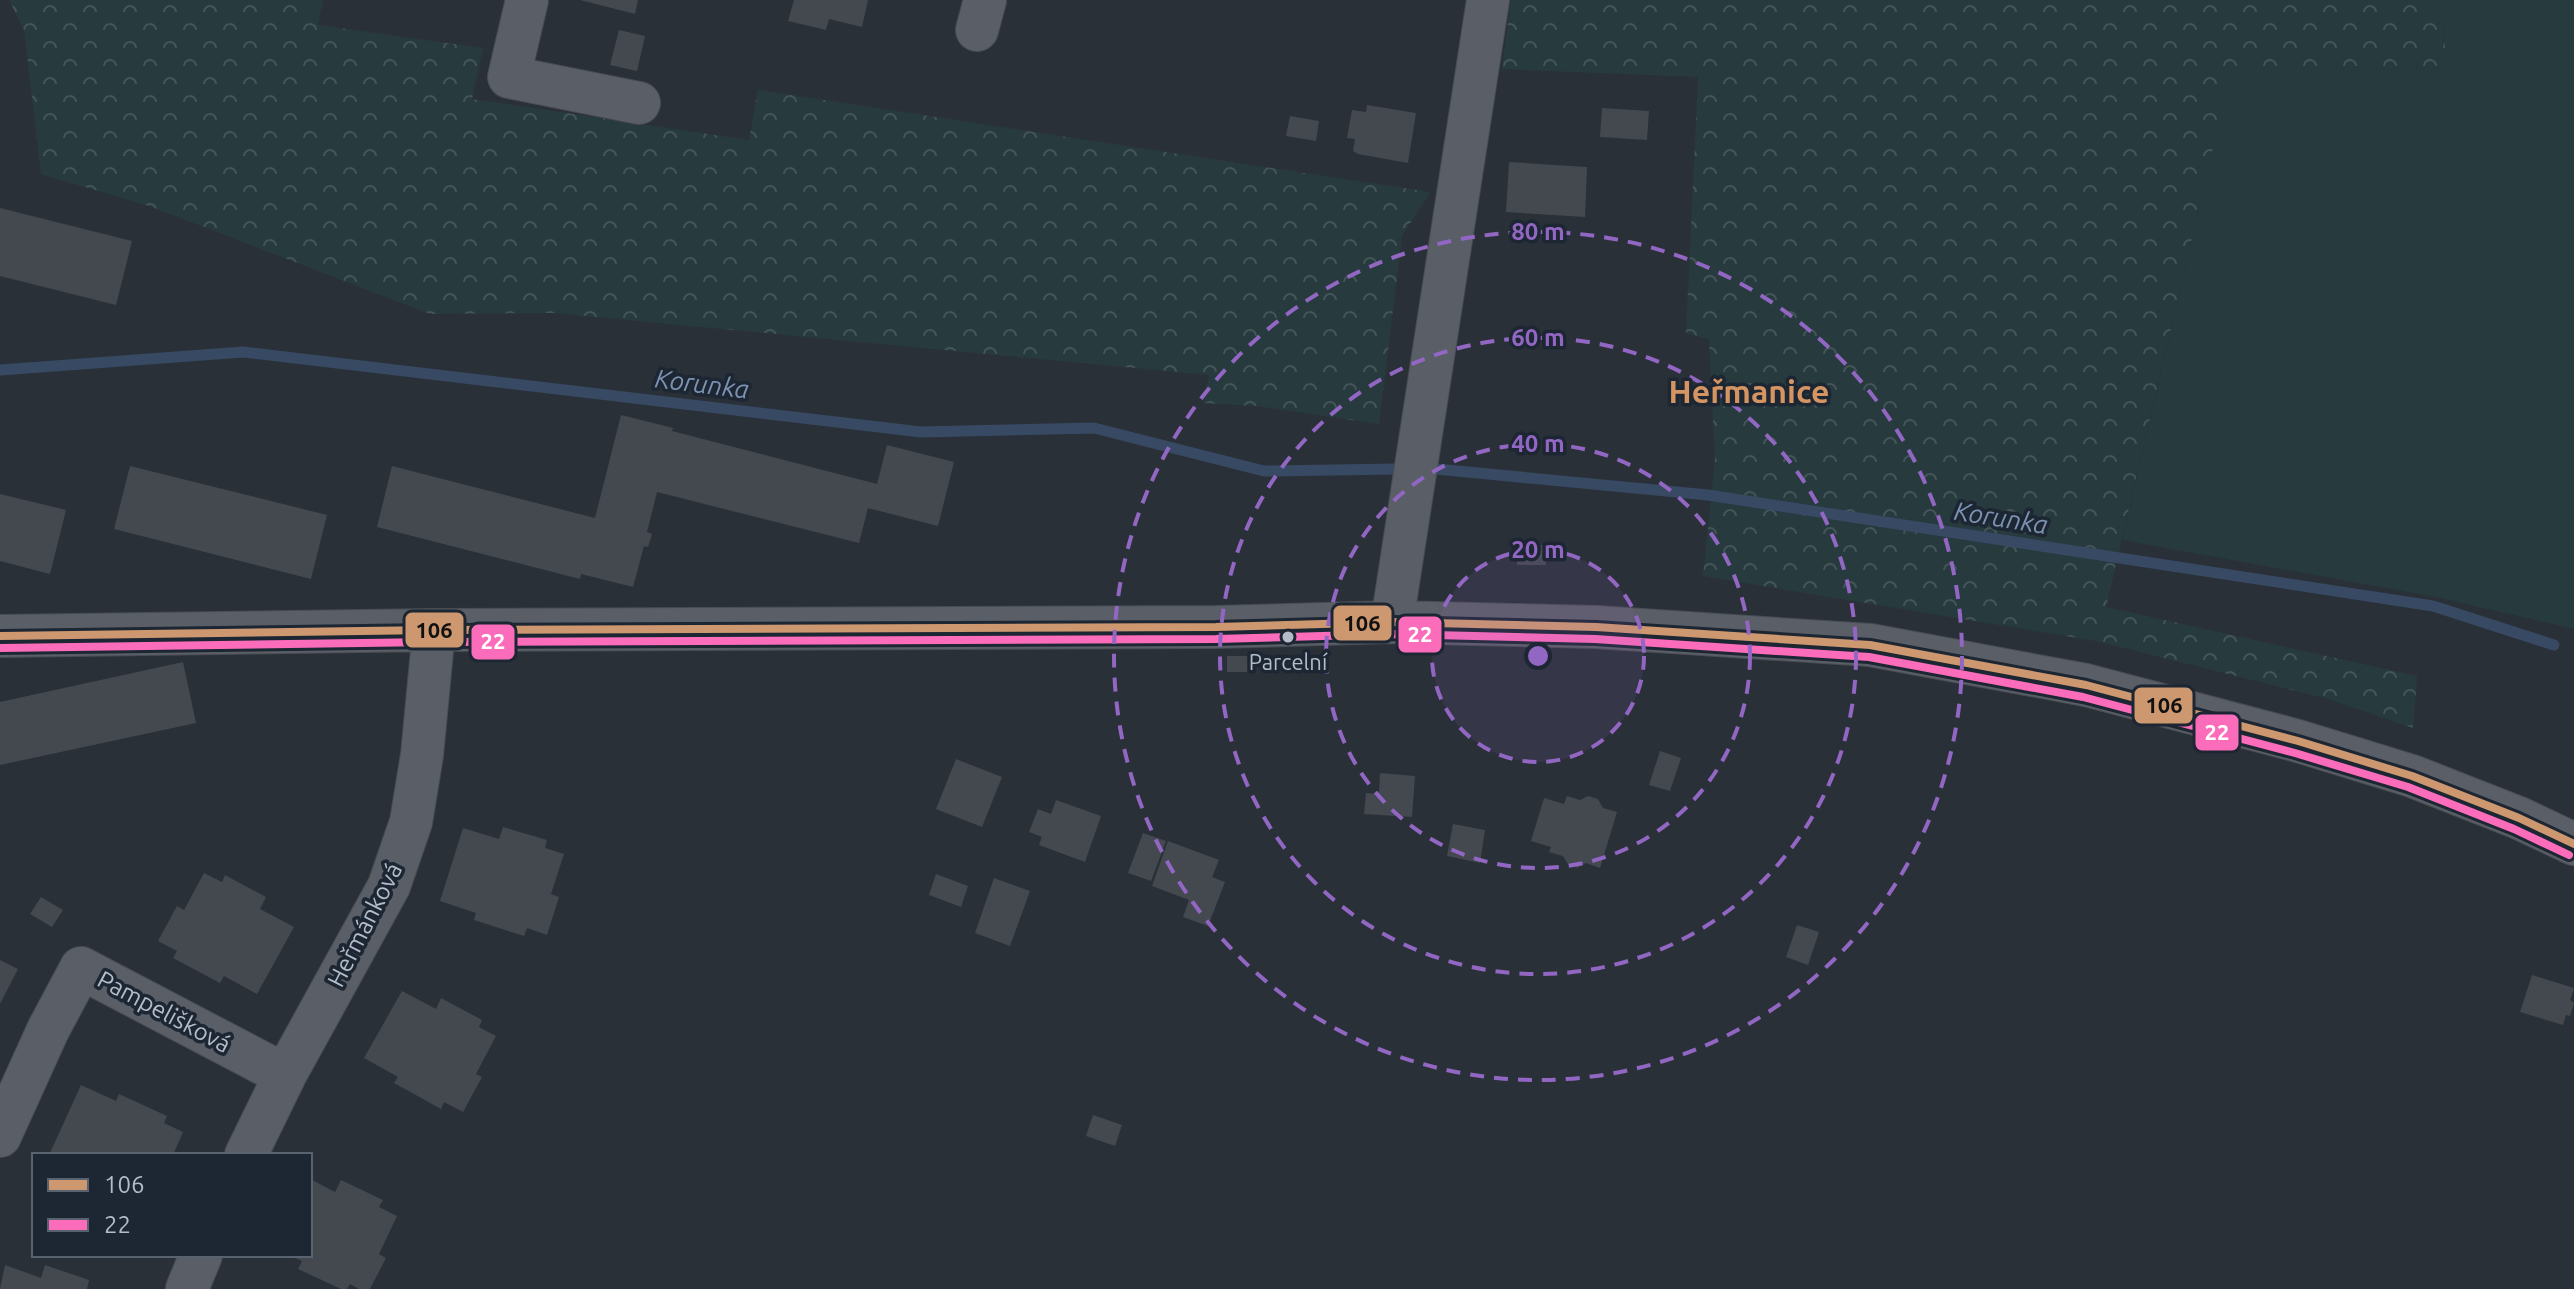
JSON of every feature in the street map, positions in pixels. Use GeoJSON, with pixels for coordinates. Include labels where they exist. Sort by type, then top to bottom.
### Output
{"type":"FeatureCollection","features":[{"type":"Feature","properties":{"kind":"street"},"geometry":{"type":"LineString","coordinates":[[527,0],[509,77],[639,103]]}},
{"type":"Feature","properties":{"kind":"street"},"geometry":{"type":"LineString","coordinates":[[1392,622],[1488,0]]}},
{"type":"Feature","properties":{"kind":"street"},"geometry":{"type":"LineString","coordinates":[[0,636],[434,630],[1216,627],[1392,622],[1596,627],[1870,645],[2086,685],[2298,741],[2412,776],[2519,818],[2574,844]]}},
{"type":"Feature","properties":{"kind":"street","name":"Heřmánková"},"geometry":{"type":"LineString","coordinates":[[247,1153],[285,1075],[389,886],[411,822],[422,755],[434,630]]}},
{"type":"Feature","properties":{"kind":"street","name":"Pampelišková"},"geometry":{"type":"LineString","coordinates":[[0,1136],[48,1030],[81,968],[285,1075]]}},
{"type":"Feature","properties":{"kind":"street"},"geometry":{"type":"LineString","coordinates":[[187,1289],[200,1257]]}},
{"type":"Feature","properties":{"kind":"green space"},"geometry":{"type":"Polygon","coordinates":[[[9,0],[323,0],[318,25],[483,48],[472,99],[749,140],[758,90],[1430,192],[1402,236],[1379,424],[1256,406],[1203,403],[1209,375],[554,313],[430,314],[152,207],[41,174],[24,30],[9,0]]]}},
{"type":"Feature","properties":{"kind":"green space"},"geometry":{"type":"Polygon","coordinates":[[[1511,0],[2443,0],[2446,66],[2224,76],[2213,148],[2106,607],[2417,676],[2413,728],[2328,699],[2096,641],[1703,576],[1715,459],[1709,339],[1686,333],[1698,77],[1502,69],[1511,0]]]}},
{"type":"Feature","properties":{"kind":"green space"},"geometry":{"type":"Polygon","coordinates":[[[2443,0],[2574,0],[2574,629],[2436,597],[2122,540],[2213,148],[2224,76],[2446,66],[2443,0]]]}},
{"type":"Feature","properties":{"kind":"building"},"geometry":{"type":"Polygon","coordinates":[[[580,0],[638,0],[635,14],[580,0]]]}},
{"type":"Feature","properties":{"kind":"building"},"geometry":{"type":"Polygon","coordinates":[[[794,0],[868,0],[862,27],[829,19],[826,30],[788,21],[794,0]]]}},
{"type":"Feature","properties":{"kind":"building"},"geometry":{"type":"Polygon","coordinates":[[[619,30],[645,36],[637,71],[610,65],[619,30]]]}},
{"type":"Feature","properties":{"kind":"building"},"geometry":{"type":"Polygon","coordinates":[[[1367,105],[1416,113],[1408,163],[1353,151],[1355,139],[1347,138],[1352,110],[1366,112],[1367,105]]]}},
{"type":"Feature","properties":{"kind":"building"},"geometry":{"type":"Polygon","coordinates":[[[1602,108],[1649,111],[1647,140],[1600,137],[1602,108]]]}},
{"type":"Feature","properties":{"kind":"building"},"geometry":{"type":"Polygon","coordinates":[[[1290,116],[1319,121],[1316,141],[1286,136],[1290,116]]]}},
{"type":"Feature","properties":{"kind":"building"},"geometry":{"type":"Polygon","coordinates":[[[1509,162],[1587,167],[1585,217],[1506,212],[1509,162]]]}},
{"type":"Feature","properties":{"kind":"building"},"geometry":{"type":"Polygon","coordinates":[[[0,208],[132,241],[116,305],[0,276],[0,208]]]}},
{"type":"Feature","properties":{"kind":"building"},"geometry":{"type":"Polygon","coordinates":[[[621,415],[877,484],[887,445],[954,462],[938,526],[868,508],[859,543],[657,492],[647,532],[652,534],[648,547],[644,546],[633,587],[581,574],[580,579],[377,527],[392,466],[595,518],[621,415]]]}},
{"type":"Feature","properties":{"kind":"building"},"geometry":{"type":"Polygon","coordinates":[[[130,466],[327,515],[311,579],[114,529],[130,466]]]}},
{"type":"Feature","properties":{"kind":"building"},"geometry":{"type":"Polygon","coordinates":[[[0,494],[66,510],[50,574],[0,561],[0,494]]]}},
{"type":"Feature","properties":{"kind":"building"},"geometry":{"type":"Polygon","coordinates":[[[1517,545],[1546,545],[1546,565],[1517,565],[1517,545]]]}},
{"type":"Feature","properties":{"kind":"building"},"geometry":{"type":"Polygon","coordinates":[[[1227,656],[1253,656],[1253,672],[1227,672],[1227,656]]]}},
{"type":"Feature","properties":{"kind":"building"},"geometry":{"type":"Polygon","coordinates":[[[183,662],[196,723],[0,765],[0,702],[183,662]]]}},
{"type":"Feature","properties":{"kind":"building"},"geometry":{"type":"Polygon","coordinates":[[[1660,751],[1681,758],[1670,791],[1649,785],[1660,751]]]}},
{"type":"Feature","properties":{"kind":"building"},"geometry":{"type":"Polygon","coordinates":[[[956,759],[1002,777],[982,827],[936,809],[956,759]]]}},
{"type":"Feature","properties":{"kind":"building"},"geometry":{"type":"Polygon","coordinates":[[[1380,773],[1415,776],[1412,817],[1364,814],[1366,793],[1379,794],[1380,773]]]}},
{"type":"Feature","properties":{"kind":"building"},"geometry":{"type":"Polygon","coordinates":[[[1567,796],[1580,800],[1588,796],[1598,799],[1603,808],[1617,812],[1600,868],[1586,863],[1577,868],[1568,864],[1563,856],[1549,852],[1551,847],[1531,841],[1544,798],[1564,804],[1567,796]]]}},
{"type":"Feature","properties":{"kind":"building"},"geometry":{"type":"Polygon","coordinates":[[[1056,800],[1101,816],[1085,862],[1039,845],[1042,837],[1029,832],[1038,809],[1051,814],[1056,800]]]}},
{"type":"Feature","properties":{"kind":"building"},"geometry":{"type":"Polygon","coordinates":[[[1453,824],[1485,830],[1480,863],[1447,856],[1453,824]]]}},
{"type":"Feature","properties":{"kind":"building"},"geometry":{"type":"Polygon","coordinates":[[[503,827],[547,840],[545,848],[564,854],[551,894],[559,897],[547,935],[527,928],[524,936],[474,920],[476,913],[440,901],[463,828],[499,839],[503,827]]]}},
{"type":"Feature","properties":{"kind":"building"},"geometry":{"type":"Polygon","coordinates":[[[1143,833],[1166,841],[1151,881],[1128,873],[1143,833]]]}},
{"type":"Feature","properties":{"kind":"building"},"geometry":{"type":"Polygon","coordinates":[[[1168,841],[1219,860],[1212,877],[1225,882],[1208,926],[1183,917],[1189,900],[1152,886],[1168,841]]]}},
{"type":"Feature","properties":{"kind":"building"},"geometry":{"type":"Polygon","coordinates":[[[204,873],[222,882],[225,875],[266,897],[260,909],[294,927],[257,994],[224,976],[220,983],[173,958],[177,951],[158,941],[177,906],[184,910],[204,873]]]}},
{"type":"Feature","properties":{"kind":"building"},"geometry":{"type":"Polygon","coordinates":[[[936,874],[968,886],[961,907],[929,895],[936,874]]]}},
{"type":"Feature","properties":{"kind":"building"},"geometry":{"type":"Polygon","coordinates":[[[994,878],[1030,891],[1010,946],[975,933],[994,878]]]}},
{"type":"Feature","properties":{"kind":"building"},"geometry":{"type":"Polygon","coordinates":[[[41,897],[63,910],[52,927],[30,914],[41,897]]]}},
{"type":"Feature","properties":{"kind":"building"},"geometry":{"type":"Polygon","coordinates":[[[1797,925],[1819,932],[1808,965],[1786,957],[1797,925]]]}},
{"type":"Feature","properties":{"kind":"building"},"geometry":{"type":"Polygon","coordinates":[[[0,960],[18,969],[0,1004],[0,960]]]}},
{"type":"Feature","properties":{"kind":"building"},"geometry":{"type":"Polygon","coordinates":[[[2532,975],[2574,988],[2570,1000],[2574,1003],[2563,1025],[2520,1012],[2532,975]]]}},
{"type":"Feature","properties":{"kind":"building"},"geometry":{"type":"Polygon","coordinates":[[[402,991],[436,1009],[441,998],[482,1020],[479,1027],[496,1036],[476,1074],[482,1077],[463,1112],[444,1102],[441,1109],[394,1083],[398,1077],[364,1058],[402,991]]]}},
{"type":"Feature","properties":{"kind":"building"},"geometry":{"type":"Polygon","coordinates":[[[81,1085],[116,1101],[119,1094],[167,1116],[164,1123],[183,1132],[174,1153],[50,1153],[81,1085]]]}},
{"type":"Feature","properties":{"kind":"building"},"geometry":{"type":"Polygon","coordinates":[[[1093,1115],[1122,1125],[1115,1146],[1086,1136],[1093,1115]]]}},
{"type":"Feature","properties":{"kind":"building"},"geometry":{"type":"Polygon","coordinates":[[[312,1180],[335,1192],[341,1180],[383,1200],[379,1207],[397,1216],[379,1254],[386,1258],[370,1289],[359,1289],[350,1284],[347,1289],[341,1289],[298,1269],[302,1261],[293,1257],[312,1257],[312,1180]]]}},
{"type":"Feature","properties":{"kind":"building"},"geometry":{"type":"Polygon","coordinates":[[[5,1265],[41,1278],[45,1265],[89,1280],[87,1289],[0,1289],[5,1265]]]}},
{"type":"Feature","properties":{"kind":"waterway","name":"Korunka"},"geometry":{"type":"LineString","coordinates":[[0,370],[243,352],[921,432],[1094,428],[1264,471],[1395,469]]}},
{"type":"Feature","properties":{"kind":"waterway","name":"Korunka"},"geometry":{"type":"LineString","coordinates":[[1436,469],[1708,495],[2433,606],[2554,645]]}},
{"type":"Feature","properties":{"kind":"transit line","name":"106"},"geometry":{"type":"LineString","coordinates":[[0,636],[434,630],[1216,627],[1392,622],[1596,627],[1870,645],[2086,685],[2298,741],[2412,776],[2519,818],[2574,844]]}},
{"type":"Feature","properties":{"kind":"transit line","name":"22"},"geometry":{"type":"LineString","coordinates":[[0,648],[434,642],[1216,639],[1392,634],[1595,639],[1869,657],[2083,697],[2295,753],[2408,787],[2514,829],[2569,855]]}},
{"type":"Feature","properties":{"kind":"place","name":"Parcelní"},"geometry":{"type":"Point","coordinates":[1288,637]}},
{"type":"Feature","properties":{"kind":"district","name":"Heřmanice"},"geometry":{"type":"Point","coordinates":[1749,392]}}]}
